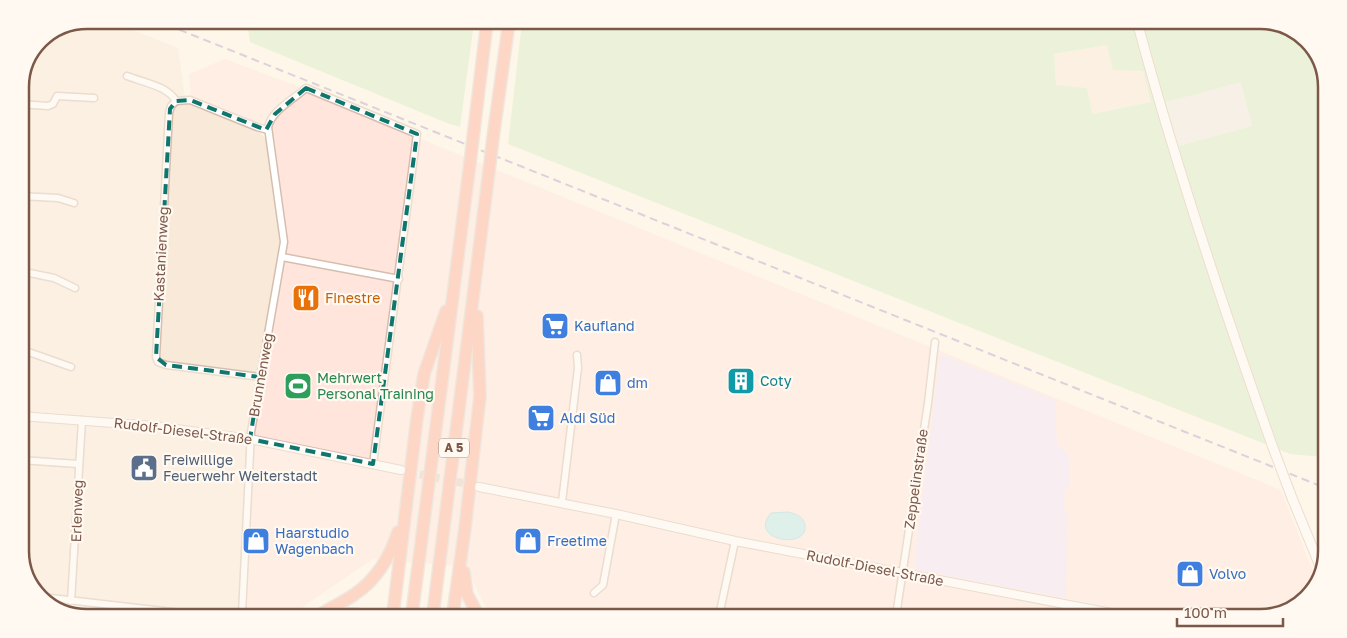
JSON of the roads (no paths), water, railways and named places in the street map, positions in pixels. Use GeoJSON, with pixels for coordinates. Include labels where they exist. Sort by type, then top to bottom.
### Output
{"type":"FeatureCollection","features":[{"type":"Feature","properties":{"kind":"highway","name":"A 5"},"geometry":{"type":"LineString","coordinates":[[413,609],[486,29]]}},
{"type":"Feature","properties":{"kind":"highway","name":"A 5"},"geometry":{"type":"LineString","coordinates":[[434,609],[507,29]]}},
{"type":"Feature","properties":{"kind":"highway","name":"A 5"},"geometry":{"type":"LineString","coordinates":[[454,609],[480,396],[476,282]]}},
{"type":"Feature","properties":{"kind":"highway"},"geometry":{"type":"LineString","coordinates":[[394,609],[424,374],[454,291]]}},
{"type":"Feature","properties":{"kind":"highway"},"geometry":{"type":"LineString","coordinates":[[330,609],[354,595],[384,565],[396,537],[408,494]]}},
{"type":"Feature","properties":{"kind":"highway","name":"A 5"},"geometry":{"type":"LineString","coordinates":[[465,528],[464,582],[470,602],[474,609]]}},
{"type":"Feature","properties":{"kind":"main road"},"geometry":{"type":"LineString","coordinates":[[1139,29],[1176,158],[1232,332],[1272,446],[1317,559]]}},
{"type":"Feature","properties":{"kind":"street"},"geometry":{"type":"LineString","coordinates":[[127,76],[163,90],[176,101],[190,100],[268,130],[270,120],[275,114],[306,88],[417,134],[373,464]]}},
{"type":"Feature","properties":{"kind":"street"},"geometry":{"type":"LineString","coordinates":[[29,105],[48,106],[53,104],[57,96],[94,98]]}},
{"type":"Feature","properties":{"kind":"street","name":"Kastanienweg"},"geometry":{"type":"LineString","coordinates":[[176,101],[171,106],[169,113],[156,357],[158,362],[166,365],[260,377]]}},
{"type":"Feature","properties":{"kind":"street","name":"Brunnenweg"},"geometry":{"type":"LineString","coordinates":[[242,609],[250,440],[282,258],[284,232],[268,130]]}},
{"type":"Feature","properties":{"kind":"street"},"geometry":{"type":"LineString","coordinates":[[29,196],[58,198],[74,203]]}},
{"type":"Feature","properties":{"kind":"street"},"geometry":{"type":"LineString","coordinates":[[282,258],[399,279]]}},
{"type":"Feature","properties":{"kind":"street"},"geometry":{"type":"LineString","coordinates":[[29,273],[54,278],[75,288]]}},
{"type":"Feature","properties":{"kind":"street","name":"Zeppelinstraße"},"geometry":{"type":"LineString","coordinates":[[897,609],[935,342]]}},
{"type":"Feature","properties":{"kind":"street"},"geometry":{"type":"LineString","coordinates":[[29,352],[71,367]]}},
{"type":"Feature","properties":{"kind":"street"},"geometry":{"type":"LineString","coordinates":[[562,502],[578,368],[577,355]]}},
{"type":"Feature","properties":{"kind":"street","name":"Rudolf-Diesel-Straße"},"geometry":{"type":"LineString","coordinates":[[29,417],[154,426],[250,440],[401,470]]}},
{"type":"Feature","properties":{"kind":"street","name":"Erlenweg"},"geometry":{"type":"LineString","coordinates":[[72,601],[78,464],[82,420]]}},
{"type":"Feature","properties":{"kind":"street"},"geometry":{"type":"LineString","coordinates":[[29,461],[78,464]]}},
{"type":"Feature","properties":{"kind":"street","name":"Rudolf-Diesel-Straße"},"geometry":{"type":"LineString","coordinates":[[479,487],[562,502],[736,541],[1091,609]]}},
{"type":"Feature","properties":{"kind":"street"},"geometry":{"type":"LineString","coordinates":[[594,593],[603,585],[616,514]]}},
{"type":"Feature","properties":{"kind":"street"},"geometry":{"type":"LineString","coordinates":[[721,609],[736,541]]}},
{"type":"Feature","properties":{"kind":"street"},"geometry":{"type":"LineString","coordinates":[[54,599],[145,609]]}},
{"type":"Feature","properties":{"kind":"water"},"geometry":{"type":"Polygon","coordinates":[[[788,512],[803,519],[805,525],[804,533],[798,538],[790,540],[772,536],[767,530],[766,523],[771,513],[788,512]]]}},
{"type":"Feature","properties":{"kind":"tunnel"},"geometry":{"type":"LineString","coordinates":[[408,472],[473,485]]}},
{"type":"Feature","properties":{"kind":"railway"},"geometry":{"type":"LineString","coordinates":[[178,29],[1318,485]]}},
{"type":"Feature","properties":{"kind":"place","name":"Finestre"},"geometry":{"type":"Point","coordinates":[306,298]}},
{"type":"Feature","properties":{"kind":"place","name":"Kaufland"},"geometry":{"type":"Point","coordinates":[555,326]}},
{"type":"Feature","properties":{"kind":"place","name":"Coty"},"geometry":{"type":"Point","coordinates":[741,381]}},
{"type":"Feature","properties":{"kind":"place","name":"dm"},"geometry":{"type":"Point","coordinates":[608,383]}},
{"type":"Feature","properties":{"kind":"place","name":"Mehrwert Personal Training"},"geometry":{"type":"Point","coordinates":[298,386]}},
{"type":"Feature","properties":{"kind":"place","name":"Aldi Süd"},"geometry":{"type":"Point","coordinates":[541,418]}},
{"type":"Feature","properties":{"kind":"place","name":"Freiwillige Feuerwehr Weiterstadt"},"geometry":{"type":"Point","coordinates":[144,468]}},
{"type":"Feature","properties":{"kind":"place","name":"Haarstudio Wagenbach"},"geometry":{"type":"Point","coordinates":[256,541]}},
{"type":"Feature","properties":{"kind":"place","name":"Freetime"},"geometry":{"type":"Point","coordinates":[528,541]}},
{"type":"Feature","properties":{"kind":"place","name":"Volvo"},"geometry":{"type":"Point","coordinates":[1190,574]}}]}
